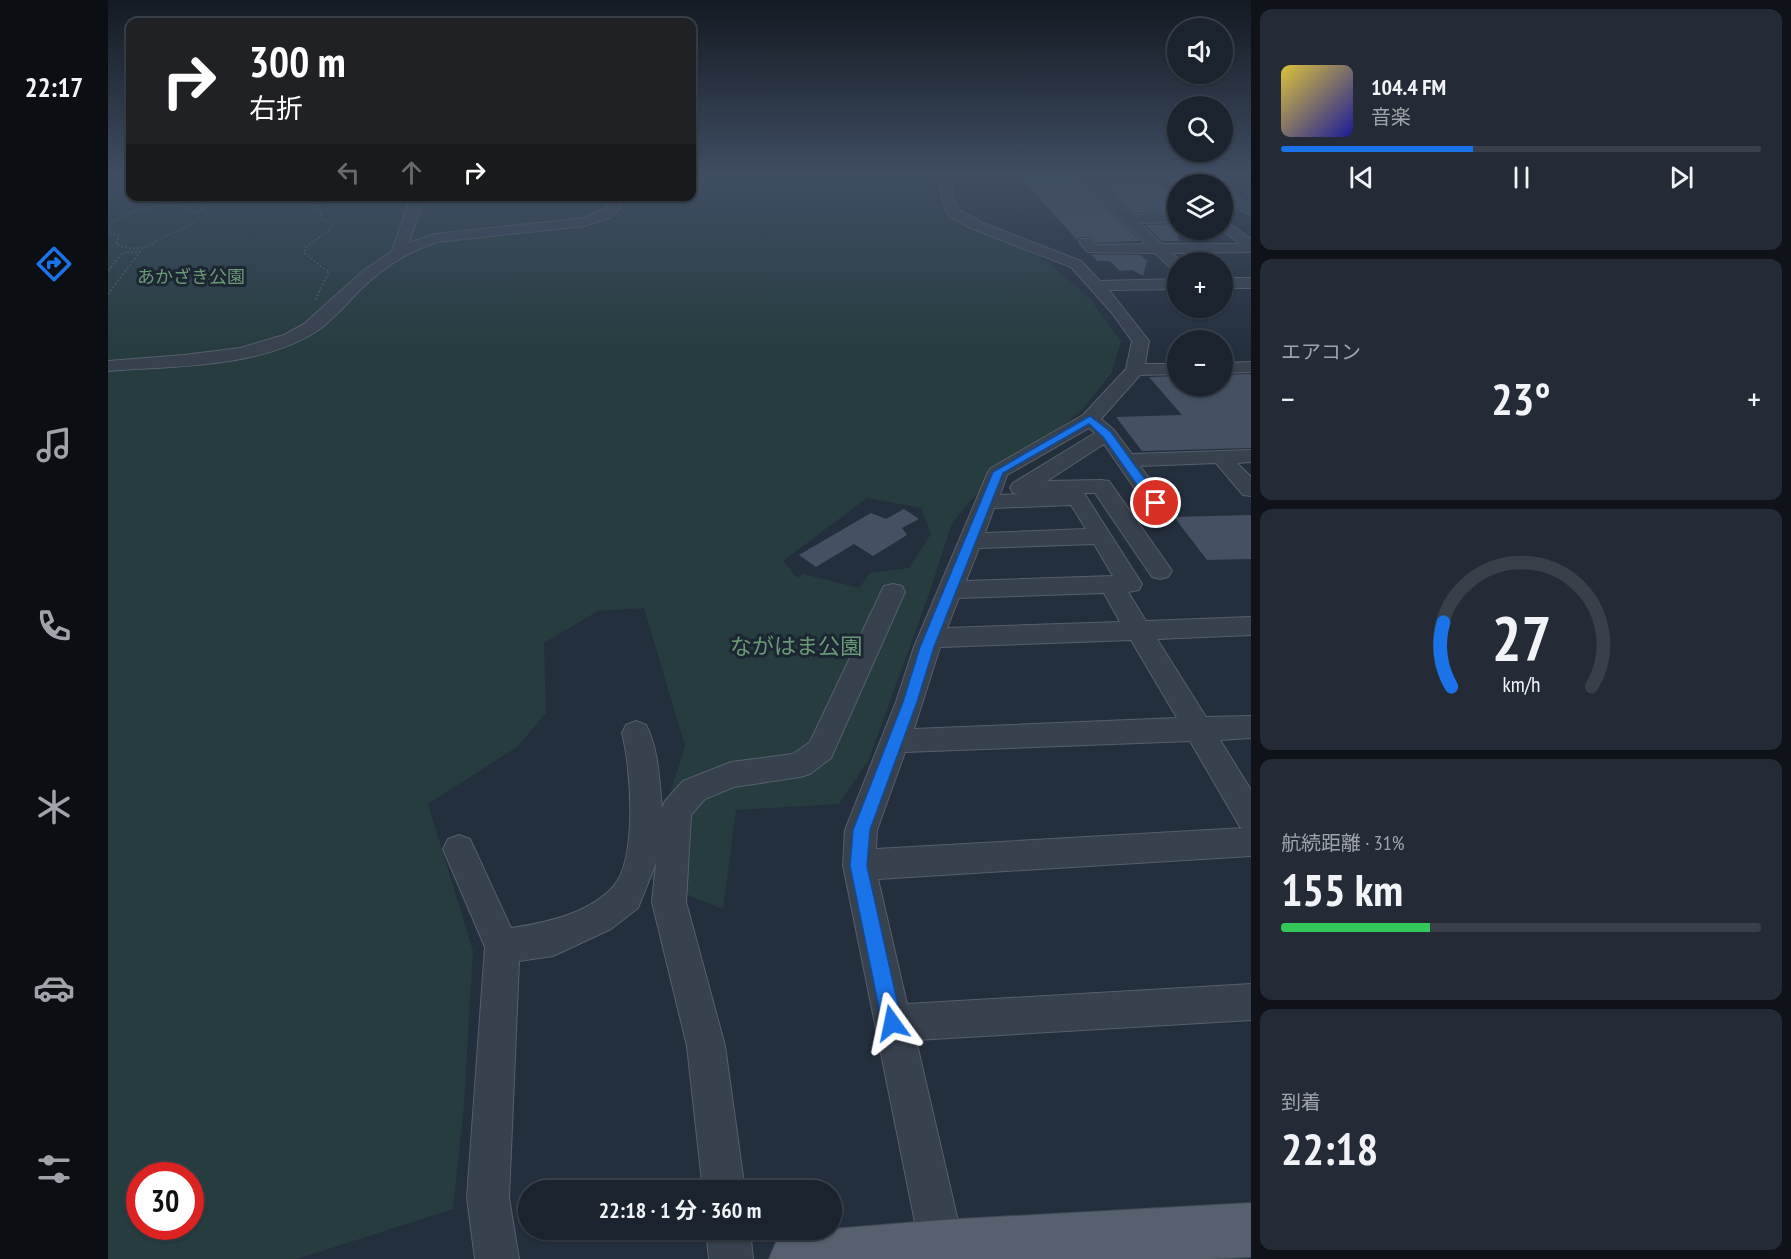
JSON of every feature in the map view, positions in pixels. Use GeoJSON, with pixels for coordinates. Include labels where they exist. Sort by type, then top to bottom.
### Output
{"type":"FeatureCollection","features":[{"type":"Feature","properties":{"kind":"main road"},"geometry":{"type":"LineString","coordinates":[[796,1259],[942,1247],[1251,1230]]}},
{"type":"Feature","properties":{"kind":"street"},"geometry":{"type":"LineString","coordinates":[[399,252],[405,234]]}},
{"type":"Feature","properties":{"kind":"street"},"geometry":{"type":"LineString","coordinates":[[108,366],[257,350],[292,338],[311,327],[372,271],[399,252],[435,238],[475,234]]}},
{"type":"Feature","properties":{"kind":"street"},"geometry":{"type":"LineString","coordinates":[[942,1247],[859,866],[861,830],[896,741],[931,638],[998,472],[1090,420],[1135,370],[1141,341],[1097,286],[1076,264],[998,234]]}},
{"type":"Feature","properties":{"kind":"street"},"geometry":{"type":"LineString","coordinates":[[1142,234],[1167,257]]}},
{"type":"Feature","properties":{"kind":"street"},"geometry":{"type":"LineString","coordinates":[[1235,234],[1251,247]]}},
{"type":"Feature","properties":{"kind":"street"},"geometry":{"type":"LineString","coordinates":[[1086,242],[1093,249],[1251,247]]}},
{"type":"Feature","properties":{"kind":"street"},"geometry":{"type":"LineString","coordinates":[[1233,284],[1251,283]]}},
{"type":"Feature","properties":{"kind":"street"},"geometry":{"type":"LineString","coordinates":[[1097,286],[1167,284]]}},
{"type":"Feature","properties":{"kind":"street"},"geometry":{"type":"LineString","coordinates":[[1233,368],[1251,367]]}},
{"type":"Feature","properties":{"kind":"street"},"geometry":{"type":"LineString","coordinates":[[1135,370],[1167,369]]}},
{"type":"Feature","properties":{"kind":"street"},"geometry":{"type":"LineString","coordinates":[[1090,420],[1107,435],[1156,503]]}},
{"type":"Feature","properties":{"kind":"street"},"geometry":{"type":"LineString","coordinates":[[1101,486],[1021,488],[1107,435]]}},
{"type":"Feature","properties":{"kind":"street"},"geometry":{"type":"LineString","coordinates":[[1078,452],[1160,571]]}},
{"type":"Feature","properties":{"kind":"street"},"geometry":{"type":"LineString","coordinates":[[1134,460],[1251,456]]}},
{"type":"Feature","properties":{"kind":"street"},"geometry":{"type":"LineString","coordinates":[[1221,457],[1251,490]]}},
{"type":"Feature","properties":{"kind":"street"},"geometry":{"type":"LineString","coordinates":[[950,590],[1130,584],[1078,498],[986,502]]}},
{"type":"Feature","properties":{"kind":"street"},"geometry":{"type":"LineString","coordinates":[[969,541],[1101,536]]}},
{"type":"Feature","properties":{"kind":"street"},"geometry":{"type":"LineString","coordinates":[[1110,585],[1251,817]]}},
{"type":"Feature","properties":{"kind":"street"},"geometry":{"type":"LineString","coordinates":[[723,1180],[706,1046],[669,902],[676,810],[694,789],[731,775],[800,765],[821,750],[893,592]]}},
{"type":"Feature","properties":{"kind":"street"},"geometry":{"type":"LineString","coordinates":[[931,638],[1251,626]]}},
{"type":"Feature","properties":{"kind":"street"},"geometry":{"type":"LineString","coordinates":[[896,741],[1251,727]]}},
{"type":"Feature","properties":{"kind":"street"},"geometry":{"type":"LineString","coordinates":[[502,947],[554,939],[599,917],[626,897],[641,859],[647,816],[641,750],[636,733]]}},
{"type":"Feature","properties":{"kind":"street"},"geometry":{"type":"LineString","coordinates":[[859,866],[1251,842]]}},
{"type":"Feature","properties":{"kind":"street"},"geometry":{"type":"LineString","coordinates":[[459,849],[502,947],[488,1198],[497,1259]]}},
{"type":"Feature","properties":{"kind":"street"},"geometry":{"type":"LineString","coordinates":[[892,1023],[1251,1002]]}},
{"type":"Feature","properties":{"kind":"street"},"geometry":{"type":"LineString","coordinates":[[729,1240],[730,1259]]}},
{"type":"Feature","properties":{"kind":"path"},"geometry":{"type":"LineString","coordinates":[[115,234],[119,237],[116,244],[126,248],[155,245],[171,234]]}},
{"type":"Feature","properties":{"kind":"path"},"geometry":{"type":"LineString","coordinates":[[315,300],[329,272],[304,253],[306,247],[324,234]]}},
{"type":"Feature","properties":{"kind":"path"},"geometry":{"type":"LineString","coordinates":[[108,294],[144,247]]}},
{"type":"Feature","properties":{"kind":"path"},"geometry":{"type":"LineString","coordinates":[[108,271],[126,248]]}},
{"type":"Feature","properties":{"kind":"path"},"geometry":{"type":"LineString","coordinates":[[122,253],[140,252]]}},
{"type":"Feature","properties":{"kind":"green space"},"geometry":{"type":"Polygon","coordinates":[[[108,234],[994,234],[1045,260],[1090,299],[1121,341],[1112,372],[1082,410],[973,498],[952,523],[929,594],[869,759],[839,804],[736,810],[723,909],[644,877],[685,746],[644,608],[598,611],[544,643],[546,713],[517,747],[428,804],[473,951],[464,1104],[453,1209],[297,1259],[108,1259],[108,234]],[[867,498],[783,561],[797,578],[803,574],[859,588],[870,573],[909,568],[931,534],[921,508],[867,498]],[[867,674],[811,742],[836,748],[867,674]]]}},
{"type":"Feature","properties":{"kind":"building"},"geometry":{"type":"Polygon","coordinates":[[[1071,234],[1133,234],[1140,241],[1098,243],[1091,237],[1081,237],[1077,240],[1071,234]]]}},
{"type":"Feature","properties":{"kind":"building"},"geometry":{"type":"Polygon","coordinates":[[[1154,234],[1167,234],[1167,240],[1178,241],[1162,241],[1154,234]]]}},
{"type":"Feature","properties":{"kind":"building"},"geometry":{"type":"Polygon","coordinates":[[[1091,254],[1141,255],[1147,261],[1143,276],[1132,270],[1120,271],[1110,261],[1097,261],[1091,254]]]}},
{"type":"Feature","properties":{"kind":"building"},"geometry":{"type":"Polygon","coordinates":[[[1251,374],[1251,448],[1142,451],[1116,417],[1182,415],[1149,377],[1167,376],[1167,396],[1233,396],[1233,375],[1251,374]]]}},
{"type":"Feature","properties":{"kind":"building"},"geometry":{"type":"Polygon","coordinates":[[[904,509],[919,519],[902,528],[907,535],[873,556],[854,544],[816,567],[799,555],[871,513],[886,519],[904,509]]]}},
{"type":"Feature","properties":{"kind":"building"},"geometry":{"type":"Polygon","coordinates":[[[1251,515],[1251,559],[1207,560],[1174,517],[1251,515]]]}},
{"type":"Feature","properties":{"kind":"route"},"geometry":{"type":"LineString","coordinates":[[892,1023],[859,866],[861,830],[896,741],[927,647],[981,509],[998,472],[1090,420],[1107,435],[1156,503]]}},
{"type":"Feature","properties":{"kind":"park label","name":"あかざき公園"},"geometry":{"type":"Point","coordinates":[191,277]}},
{"type":"Feature","properties":{"kind":"park label","name":"ながはま公園"},"geometry":{"type":"Point","coordinates":[796,646]}}]}
